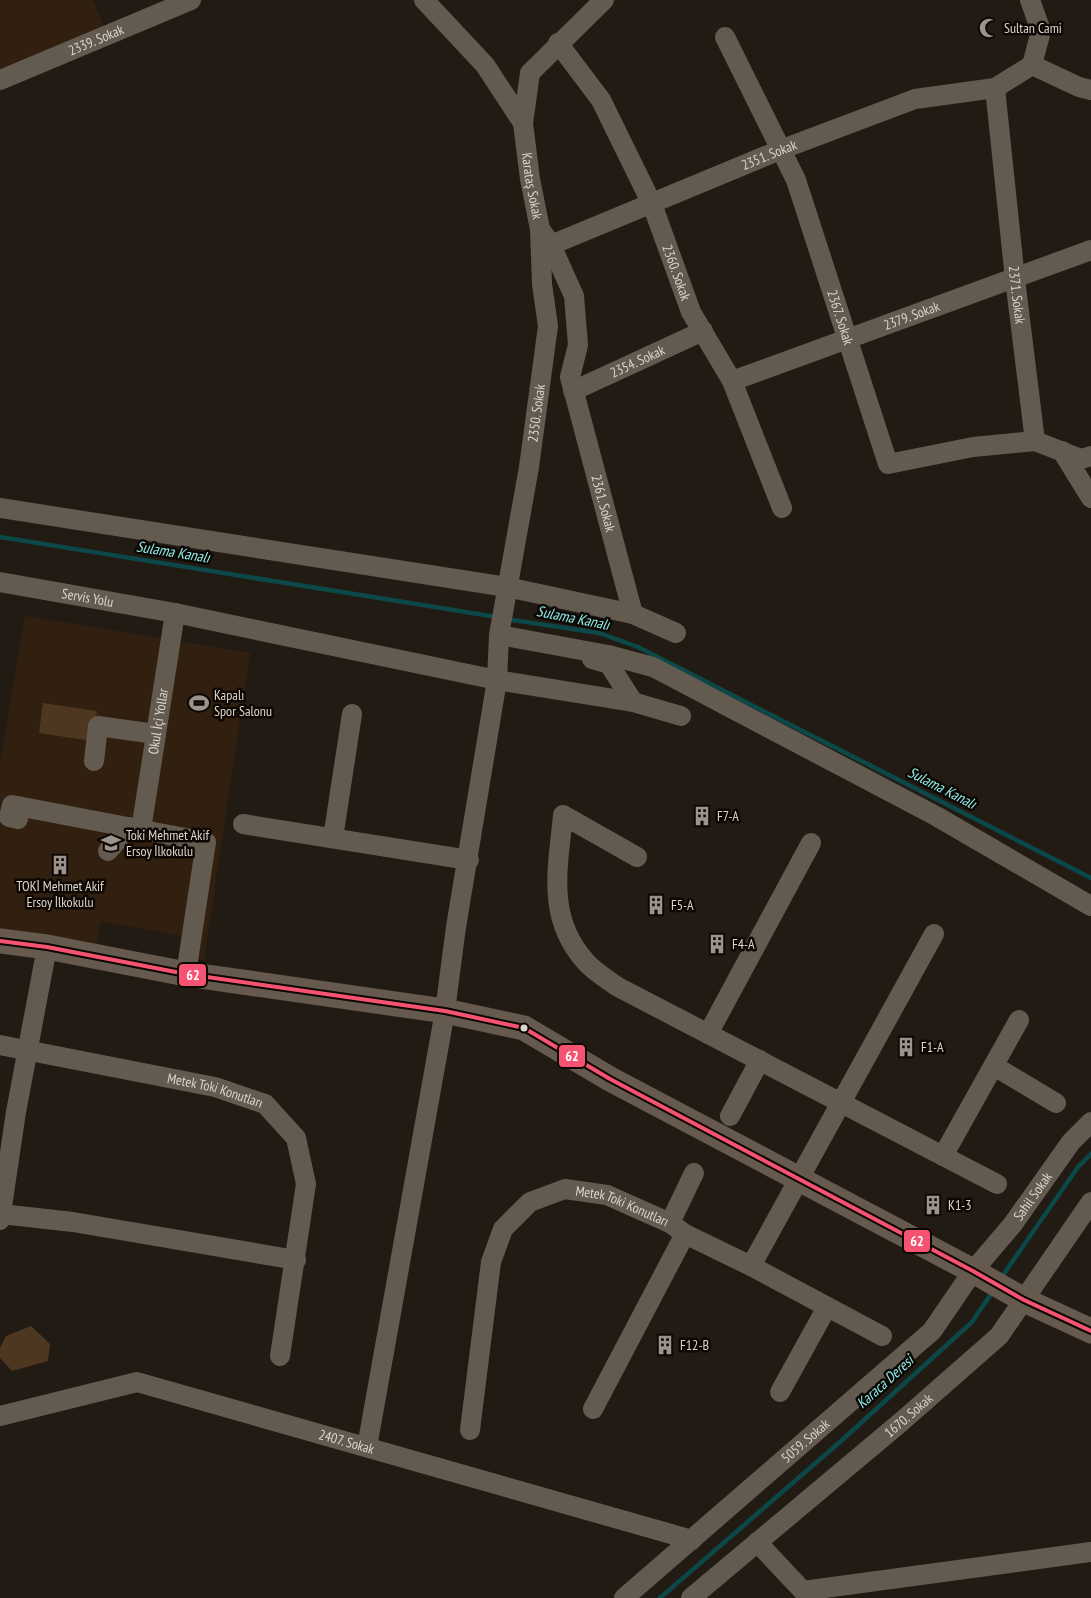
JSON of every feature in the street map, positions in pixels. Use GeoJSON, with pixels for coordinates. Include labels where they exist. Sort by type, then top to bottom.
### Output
{"type":"FeatureCollection","features":[{"type":"Feature","properties":{"kind":"main road"},"geometry":{"type":"LineString","coordinates":[[0,941],[47,947],[186,974],[445,1011],[524,1028],[610,1079],[799,1178],[1024,1300],[1091,1331]]}},
{"type":"Feature","properties":{"kind":"street","name":"2339. Sokak"},"geometry":{"type":"LineString","coordinates":[[0,80],[191,0]]}},
{"type":"Feature","properties":{"kind":"street"},"geometry":{"type":"LineString","coordinates":[[424,0],[486,65],[523,123]]}},
{"type":"Feature","properties":{"kind":"street","name":"Karataş Sokak"},"geometry":{"type":"LineString","coordinates":[[573,391],[570,378],[578,345],[574,296],[546,237],[530,179],[523,123],[530,73],[558,43],[604,0]]}},
{"type":"Feature","properties":{"kind":"street"},"geometry":{"type":"LineString","coordinates":[[995,88],[1032,64],[1041,31],[1030,0]]}},
{"type":"Feature","properties":{"kind":"street","name":"2367. Sokak"},"geometry":{"type":"LineString","coordinates":[[725,37],[796,180],[888,464],[973,447],[1035,441]]}},
{"type":"Feature","properties":{"kind":"street","name":"2360. Sokak"},"geometry":{"type":"LineString","coordinates":[[558,43],[601,100],[652,204],[692,312],[732,381],[782,508]]}},
{"type":"Feature","properties":{"kind":"street"},"geometry":{"type":"LineString","coordinates":[[1032,64],[1079,87],[1091,90]]}},
{"type":"Feature","properties":{"kind":"street","name":"2351. Sokak"},"geometry":{"type":"LineString","coordinates":[[546,237],[652,204],[780,150],[915,99],[995,88]]}},
{"type":"Feature","properties":{"kind":"street","name":"2371. Sokak"},"geometry":{"type":"LineString","coordinates":[[995,88],[1015,279],[1035,441]]}},
{"type":"Feature","properties":{"kind":"street","name":"2350. Sokak"},"geometry":{"type":"LineString","coordinates":[[367,1447],[445,1011],[456,927],[469,860],[497,680],[498,637],[529,467],[548,326],[542,284],[546,237]]}},
{"type":"Feature","properties":{"kind":"street","name":"2379. Sokak"},"geometry":{"type":"LineString","coordinates":[[732,381],[1091,250]]}},
{"type":"Feature","properties":{"kind":"street","name":"2354. Sokak"},"geometry":{"type":"LineString","coordinates":[[573,391],[703,331]]}},
{"type":"Feature","properties":{"kind":"street","name":"2361. Sokak"},"geometry":{"type":"LineString","coordinates":[[573,391],[633,614]]}},
{"type":"Feature","properties":{"kind":"street"},"geometry":{"type":"LineString","coordinates":[[1035,441],[1081,459],[1091,456]]}},
{"type":"Feature","properties":{"kind":"street"},"geometry":{"type":"LineString","coordinates":[[1062,452],[1091,498]]}},
{"type":"Feature","properties":{"kind":"street"},"geometry":{"type":"LineString","coordinates":[[0,508],[633,614],[676,633]]}},
{"type":"Feature","properties":{"kind":"street","name":"Servis Yolu"},"geometry":{"type":"LineString","coordinates":[[0,582],[175,612],[497,680],[634,702],[681,716]]}},
{"type":"Feature","properties":{"kind":"street","name":"Okul İçi Yollar"},"geometry":{"type":"LineString","coordinates":[[135,829],[155,734],[175,612]]}},
{"type":"Feature","properties":{"kind":"street"},"geometry":{"type":"LineString","coordinates":[[498,637],[599,660],[609,664],[634,702]]}},
{"type":"Feature","properties":{"kind":"street"},"geometry":{"type":"LineString","coordinates":[[498,637],[608,655],[653,667],[936,816],[1091,906]]}},
{"type":"Feature","properties":{"kind":"street"},"geometry":{"type":"LineString","coordinates":[[333,838],[352,714]]}},
{"type":"Feature","properties":{"kind":"street"},"geometry":{"type":"LineString","coordinates":[[94,761],[98,726],[155,734]]}},
{"type":"Feature","properties":{"kind":"street"},"geometry":{"type":"LineString","coordinates":[[18,819],[9,817],[12,805],[206,842],[186,974]]}},
{"type":"Feature","properties":{"kind":"street"},"geometry":{"type":"LineString","coordinates":[[637,857],[562,815],[556,894],[565,932],[585,961],[618,987],[997,1184]]}},
{"type":"Feature","properties":{"kind":"street"},"geometry":{"type":"LineString","coordinates":[[243,824],[469,860]]}},
{"type":"Feature","properties":{"kind":"street"},"geometry":{"type":"LineString","coordinates":[[108,850],[135,829]]}},
{"type":"Feature","properties":{"kind":"street"},"geometry":{"type":"LineString","coordinates":[[708,1034],[811,843]]}},
{"type":"Feature","properties":{"kind":"street"},"geometry":{"type":"LineString","coordinates":[[751,1266],[839,1103],[934,934]]}},
{"type":"Feature","properties":{"kind":"street"},"geometry":{"type":"LineString","coordinates":[[47,947],[1,1209],[296,1260]]}},
{"type":"Feature","properties":{"kind":"street"},"geometry":{"type":"LineString","coordinates":[[942,1156],[1019,1020]]}},
{"type":"Feature","properties":{"kind":"street","name":"Metek Toki Konutları"},"geometry":{"type":"LineString","coordinates":[[0,1045],[28,1049],[215,1088],[265,1104],[296,1138],[306,1184],[280,1356]]}},
{"type":"Feature","properties":{"kind":"street"},"geometry":{"type":"LineString","coordinates":[[730,1116],[760,1060]]}},
{"type":"Feature","properties":{"kind":"street"},"geometry":{"type":"LineString","coordinates":[[994,1066],[1056,1103]]}},
{"type":"Feature","properties":{"kind":"street","name":"Sahil Sokak"},"geometry":{"type":"LineString","coordinates":[[978,1274],[1071,1142],[1091,1122]]}},
{"type":"Feature","properties":{"kind":"street"},"geometry":{"type":"LineString","coordinates":[[677,1228],[694,1173]]}},
{"type":"Feature","properties":{"kind":"street","name":"Metek Toki Konutları"},"geometry":{"type":"LineString","coordinates":[[470,1430],[491,1262],[503,1229],[530,1202],[565,1189],[607,1195],[677,1228],[882,1336]]}},
{"type":"Feature","properties":{"kind":"street","name":"1670. Sokak"},"geometry":{"type":"LineString","coordinates":[[691,1598],[999,1336],[1091,1202]]}},
{"type":"Feature","properties":{"kind":"street","name":"Metek Toki Konutları"},"geometry":{"type":"LineString","coordinates":[[593,1409],[677,1228]]}},
{"type":"Feature","properties":{"kind":"street","name":"5059. Sokak"},"geometry":{"type":"LineString","coordinates":[[624,1598],[932,1331],[978,1274]]}},
{"type":"Feature","properties":{"kind":"street"},"geometry":{"type":"LineString","coordinates":[[780,1392],[827,1307]]}},
{"type":"Feature","properties":{"kind":"street","name":"2407. Sokak"},"geometry":{"type":"LineString","coordinates":[[0,1416],[137,1382],[692,1540]]}},
{"type":"Feature","properties":{"kind":"street"},"geometry":{"type":"LineString","coordinates":[[757,1542],[806,1594],[1091,1552]]}},
{"type":"Feature","properties":{"kind":"shaded area"},"geometry":{"type":"Polygon","coordinates":[[[0,0],[93,0],[104,26],[0,69],[0,0]]]}},
{"type":"Feature","properties":{"kind":"shaded area","name":"Toki Mehmet Akif Ersoy İlkokulu"},"geometry":{"type":"Polygon","coordinates":[[[25,616],[250,653],[204,960],[183,956],[182,936],[100,921],[97,945],[0,929],[0,765],[25,616]]]}},
{"type":"Feature","properties":{"kind":"shaded area"},"geometry":{"type":"Polygon","coordinates":[[[43,703],[97,711],[92,741],[39,733],[43,703]]]}},
{"type":"Feature","properties":{"kind":"shaded area"},"geometry":{"type":"Polygon","coordinates":[[[31,1326],[50,1344],[48,1361],[12,1371],[0,1358],[0,1348],[6,1336],[31,1326]]]}},
{"type":"Feature","properties":{"kind":"waterway","name":"Sulama Kanalı"},"geometry":{"type":"LineString","coordinates":[[0,537],[497,617]]}},
{"type":"Feature","properties":{"kind":"waterway","name":"Sulama Kanalı"},"geometry":{"type":"LineString","coordinates":[[507,619],[599,633],[638,647],[1091,878]]}},
{"type":"Feature","properties":{"kind":"waterway","name":"Karaca Deresi"},"geometry":{"type":"LineString","coordinates":[[1001,1278],[1078,1167],[1091,1154]]}},
{"type":"Feature","properties":{"kind":"waterway","name":"Karaca Deresi"},"geometry":{"type":"LineString","coordinates":[[660,1598],[841,1441],[972,1322],[993,1291]]}},
{"type":"Feature","properties":{"kind":"transit line","name":"62"},"geometry":{"type":"LineString","coordinates":[[0,941],[47,947],[186,974],[445,1011],[524,1028],[610,1079],[973,1271],[1024,1300],[1091,1331]]}},
{"type":"Feature","properties":{"kind":"place","name":"Sultan Cami"},"geometry":{"type":"Point","coordinates":[989,28]}},
{"type":"Feature","properties":{"kind":"place","name":"Kapalı Spor Salonu"},"geometry":{"type":"Point","coordinates":[199,703]}},
{"type":"Feature","properties":{"kind":"place","name":"F7-A"},"geometry":{"type":"Point","coordinates":[702,816]}},
{"type":"Feature","properties":{"kind":"place","name":"Toki Mehmet Akif Ersoy İlkokulu"},"geometry":{"type":"Point","coordinates":[111,843]}},
{"type":"Feature","properties":{"kind":"place","name":"TOKİ Mehmet Akif Ersoy İlkokulu"},"geometry":{"type":"Point","coordinates":[60,865]}},
{"type":"Feature","properties":{"kind":"place","name":"F5-A"},"geometry":{"type":"Point","coordinates":[656,905]}},
{"type":"Feature","properties":{"kind":"place","name":"F4-A"},"geometry":{"type":"Point","coordinates":[717,944]}},
{"type":"Feature","properties":{"kind":"place","name":"F1-A"},"geometry":{"type":"Point","coordinates":[906,1047]}},
{"type":"Feature","properties":{"kind":"place","name":"K1-3"},"geometry":{"type":"Point","coordinates":[933,1205]}},
{"type":"Feature","properties":{"kind":"place","name":"F12-B"},"geometry":{"type":"Point","coordinates":[665,1345]}}]}
